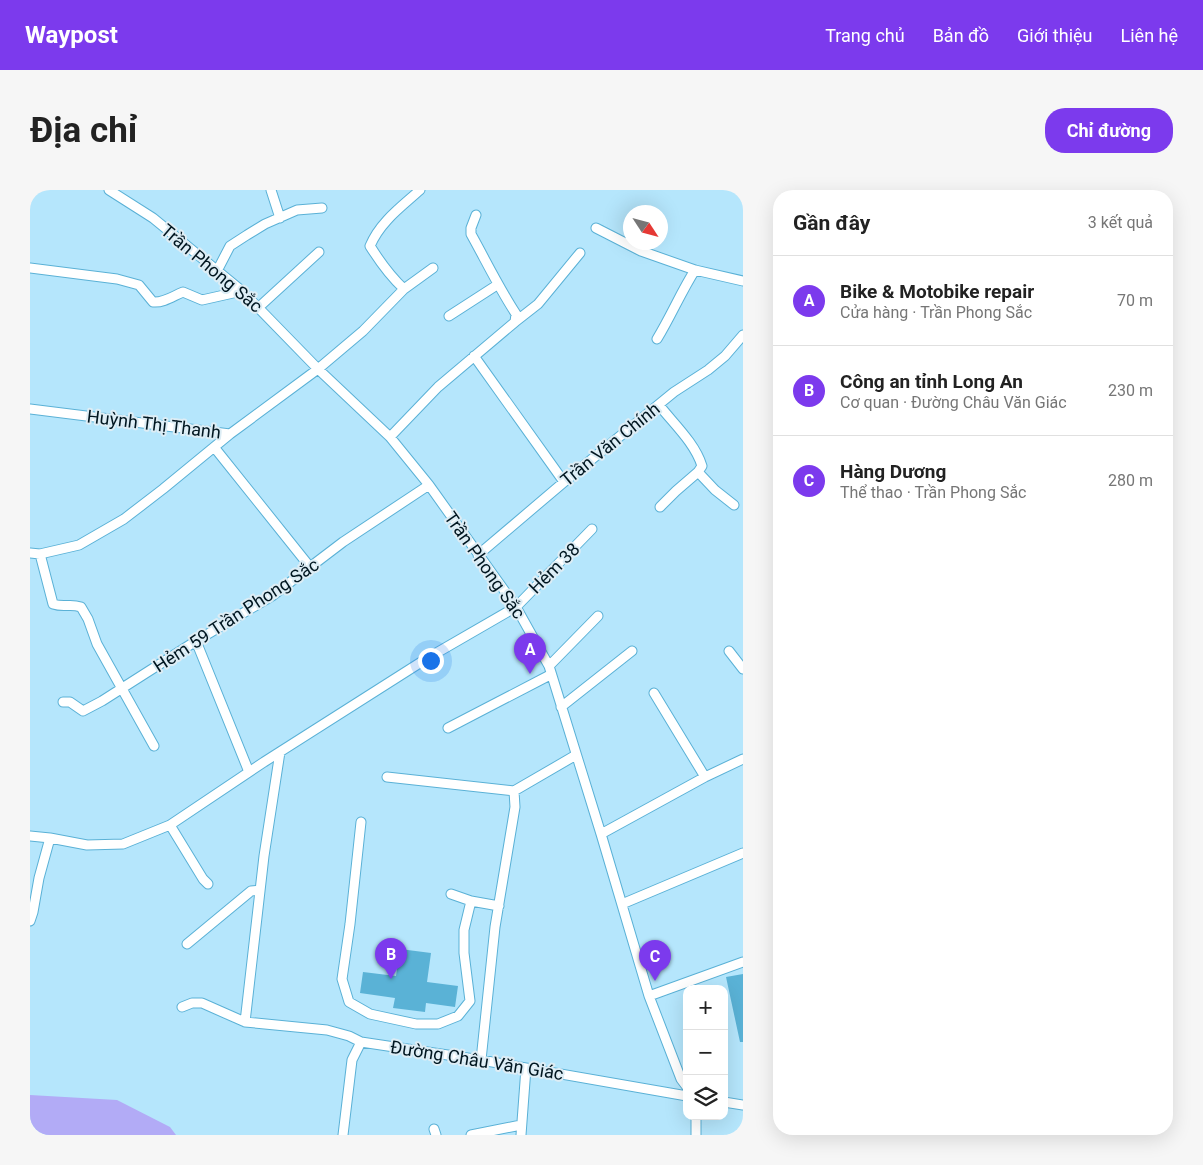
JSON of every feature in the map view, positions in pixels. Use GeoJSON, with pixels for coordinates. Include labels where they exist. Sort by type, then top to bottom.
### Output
{"type":"FeatureCollection","features":[{"type":"Feature","properties":{"kind":"street","name":"Trần Phong Sắc"},"geometry":{"type":"LineString","coordinates":[[109,190],[153,218],[242,291],[318,369],[390,437],[429,484],[478,556],[516,607],[550,670],[601,834],[648,996],[683,1082]]}},
{"type":"Feature","properties":{"kind":"street"},"geometry":{"type":"LineString","coordinates":[[271,190],[280,218]]}},
{"type":"Feature","properties":{"kind":"street"},"geometry":{"type":"LineString","coordinates":[[404,289],[388,273],[370,246],[384,222],[420,190]]}},
{"type":"Feature","properties":{"kind":"street"},"geometry":{"type":"LineString","coordinates":[[217,271],[230,246],[265,224],[298,210],[322,208]]}},
{"type":"Feature","properties":{"kind":"street"},"geometry":{"type":"LineString","coordinates":[[476,215],[471,234],[493,273],[497,285],[516,314],[515,322]]}},
{"type":"Feature","properties":{"kind":"street"},"geometry":{"type":"LineString","coordinates":[[596,228],[640,251],[695,270],[743,282]]}},
{"type":"Feature","properties":{"kind":"street"},"geometry":{"type":"LineString","coordinates":[[259,307],[319,252]]}},
{"type":"Feature","properties":{"kind":"street"},"geometry":{"type":"LineString","coordinates":[[390,437],[438,388],[538,304],[580,253]]}},
{"type":"Feature","properties":{"kind":"street"},"geometry":{"type":"LineString","coordinates":[[30,268],[117,279],[139,285],[153,302],[161,303],[183,292],[202,300],[242,291]]}},
{"type":"Feature","properties":{"kind":"street","name":"Huỳnh Thị Thanh"},"geometry":{"type":"LineString","coordinates":[[30,409],[230,434],[318,369],[363,331],[404,289],[433,268]]}},
{"type":"Feature","properties":{"kind":"street"},"geometry":{"type":"LineString","coordinates":[[657,339],[695,270]]}},
{"type":"Feature","properties":{"kind":"street"},"geometry":{"type":"LineString","coordinates":[[449,316],[497,285]]}},
{"type":"Feature","properties":{"kind":"street","name":"Trần Văn Chính"},"geometry":{"type":"LineString","coordinates":[[478,556],[658,404],[725,356],[743,335]]}},
{"type":"Feature","properties":{"kind":"street"},"geometry":{"type":"LineString","coordinates":[[474,356],[564,482]]}},
{"type":"Feature","properties":{"kind":"street"},"geometry":{"type":"LineString","coordinates":[[658,404],[700,459],[702,466],[660,507]]}},
{"type":"Feature","properties":{"kind":"street"},"geometry":{"type":"LineString","coordinates":[[154,746],[97,644],[88,619],[81,607],[72,604],[62,607],[53,604],[35,554],[78,545],[124,518],[230,434]]}},
{"type":"Feature","properties":{"kind":"street"},"geometry":{"type":"LineString","coordinates":[[214,446],[310,567]]}},
{"type":"Feature","properties":{"kind":"street"},"geometry":{"type":"LineString","coordinates":[[698,472],[715,490],[734,505]]}},
{"type":"Feature","properties":{"kind":"street","name":"Hẻm 59 Trần Phong Sắc"},"geometry":{"type":"LineString","coordinates":[[62,702],[70,702],[83,711],[122,689],[196,641],[272,596],[343,542],[429,484]]}},
{"type":"Feature","properties":{"kind":"street","name":"Hẻm 38"},"geometry":{"type":"LineString","coordinates":[[30,836],[87,845],[123,844],[170,825],[426,659],[516,607],[592,529]]}},
{"type":"Feature","properties":{"kind":"street"},"geometry":{"type":"LineString","coordinates":[[448,728],[550,670],[598,616]]}},
{"type":"Feature","properties":{"kind":"street"},"geometry":{"type":"LineString","coordinates":[[196,641],[249,772]]}},
{"type":"Feature","properties":{"kind":"street"},"geometry":{"type":"LineString","coordinates":[[561,707],[632,651]]}},
{"type":"Feature","properties":{"kind":"street"},"geometry":{"type":"LineString","coordinates":[[729,651],[743,669]]}},
{"type":"Feature","properties":{"kind":"street"},"geometry":{"type":"LineString","coordinates":[[654,692],[705,777]]}},
{"type":"Feature","properties":{"kind":"street"},"geometry":{"type":"LineString","coordinates":[[246,1022],[264,856],[280,752]]}},
{"type":"Feature","properties":{"kind":"street"},"geometry":{"type":"LineString","coordinates":[[387,776],[514,791],[576,755]]}},
{"type":"Feature","properties":{"kind":"street"},"geometry":{"type":"LineString","coordinates":[[601,834],[705,777],[743,759]]}},
{"type":"Feature","properties":{"kind":"street"},"geometry":{"type":"LineString","coordinates":[[481,1060],[499,906],[515,807],[514,791]]}},
{"type":"Feature","properties":{"kind":"street"},"geometry":{"type":"LineString","coordinates":[[361,822],[342,979],[349,1002],[370,1014],[416,1024],[438,1024],[458,1016],[470,1002],[464,953],[464,930],[471,901]]}},
{"type":"Feature","properties":{"kind":"street"},"geometry":{"type":"LineString","coordinates":[[170,825],[208,884]]}},
{"type":"Feature","properties":{"kind":"street"},"geometry":{"type":"LineString","coordinates":[[30,921],[50,838]]}},
{"type":"Feature","properties":{"kind":"street"},"geometry":{"type":"LineString","coordinates":[[622,904],[743,853]]}},
{"type":"Feature","properties":{"kind":"street"},"geometry":{"type":"LineString","coordinates":[[187,944],[251,891],[260,890]]}},
{"type":"Feature","properties":{"kind":"street"},"geometry":{"type":"LineString","coordinates":[[451,894],[471,901],[499,906]]}},
{"type":"Feature","properties":{"kind":"street"},"geometry":{"type":"LineString","coordinates":[[648,996],[743,962]]}},
{"type":"Feature","properties":{"kind":"street","name":"Đường Châu Văn Giác"},"geometry":{"type":"LineString","coordinates":[[182,1007],[192,1003],[202,1003],[246,1022],[327,1030],[349,1036],[361,1042],[481,1060],[683,1095]]}},
{"type":"Feature","properties":{"kind":"street"},"geometry":{"type":"LineString","coordinates":[[343,1135],[352,1060],[361,1042]]}},
{"type":"Feature","properties":{"kind":"street"},"geometry":{"type":"LineString","coordinates":[[471,1135],[521,1130],[526,1068]]}},
{"type":"Feature","properties":{"kind":"street"},"geometry":{"type":"LineString","coordinates":[[728,1103],[743,1106]]}},
{"type":"Feature","properties":{"kind":"street"},"geometry":{"type":"LineString","coordinates":[[696,1120],[696,1135]]}},
{"type":"Feature","properties":{"kind":"shaded area"},"geometry":{"type":"Polygon","coordinates":[[[30,1095],[117,1100],[170,1127],[176,1135],[30,1135],[30,1095]]]}},
{"type":"Feature","properties":{"kind":"building"},"geometry":{"type":"Polygon","coordinates":[[[400,949],[431,953],[427,982],[458,986],[455,1007],[426,1003],[425,1012],[393,1008],[395,998],[360,993],[363,972],[396,976],[400,949]]]}},
{"type":"Feature","properties":{"kind":"building"},"geometry":{"type":"Polygon","coordinates":[[[743,974],[743,1042],[740,1042],[726,977],[743,974]]]}},
{"type":"Feature","properties":{"kind":"place","name":"Bike & Motobike repair"},"geometry":{"type":"Point","coordinates":[530,674]}},
{"type":"Feature","properties":{"kind":"place","name":"Công an tỉnh Long An"},"geometry":{"type":"Point","coordinates":[391,979]}},
{"type":"Feature","properties":{"kind":"place","name":"Hàng Dương"},"geometry":{"type":"Point","coordinates":[655,981]}}]}
